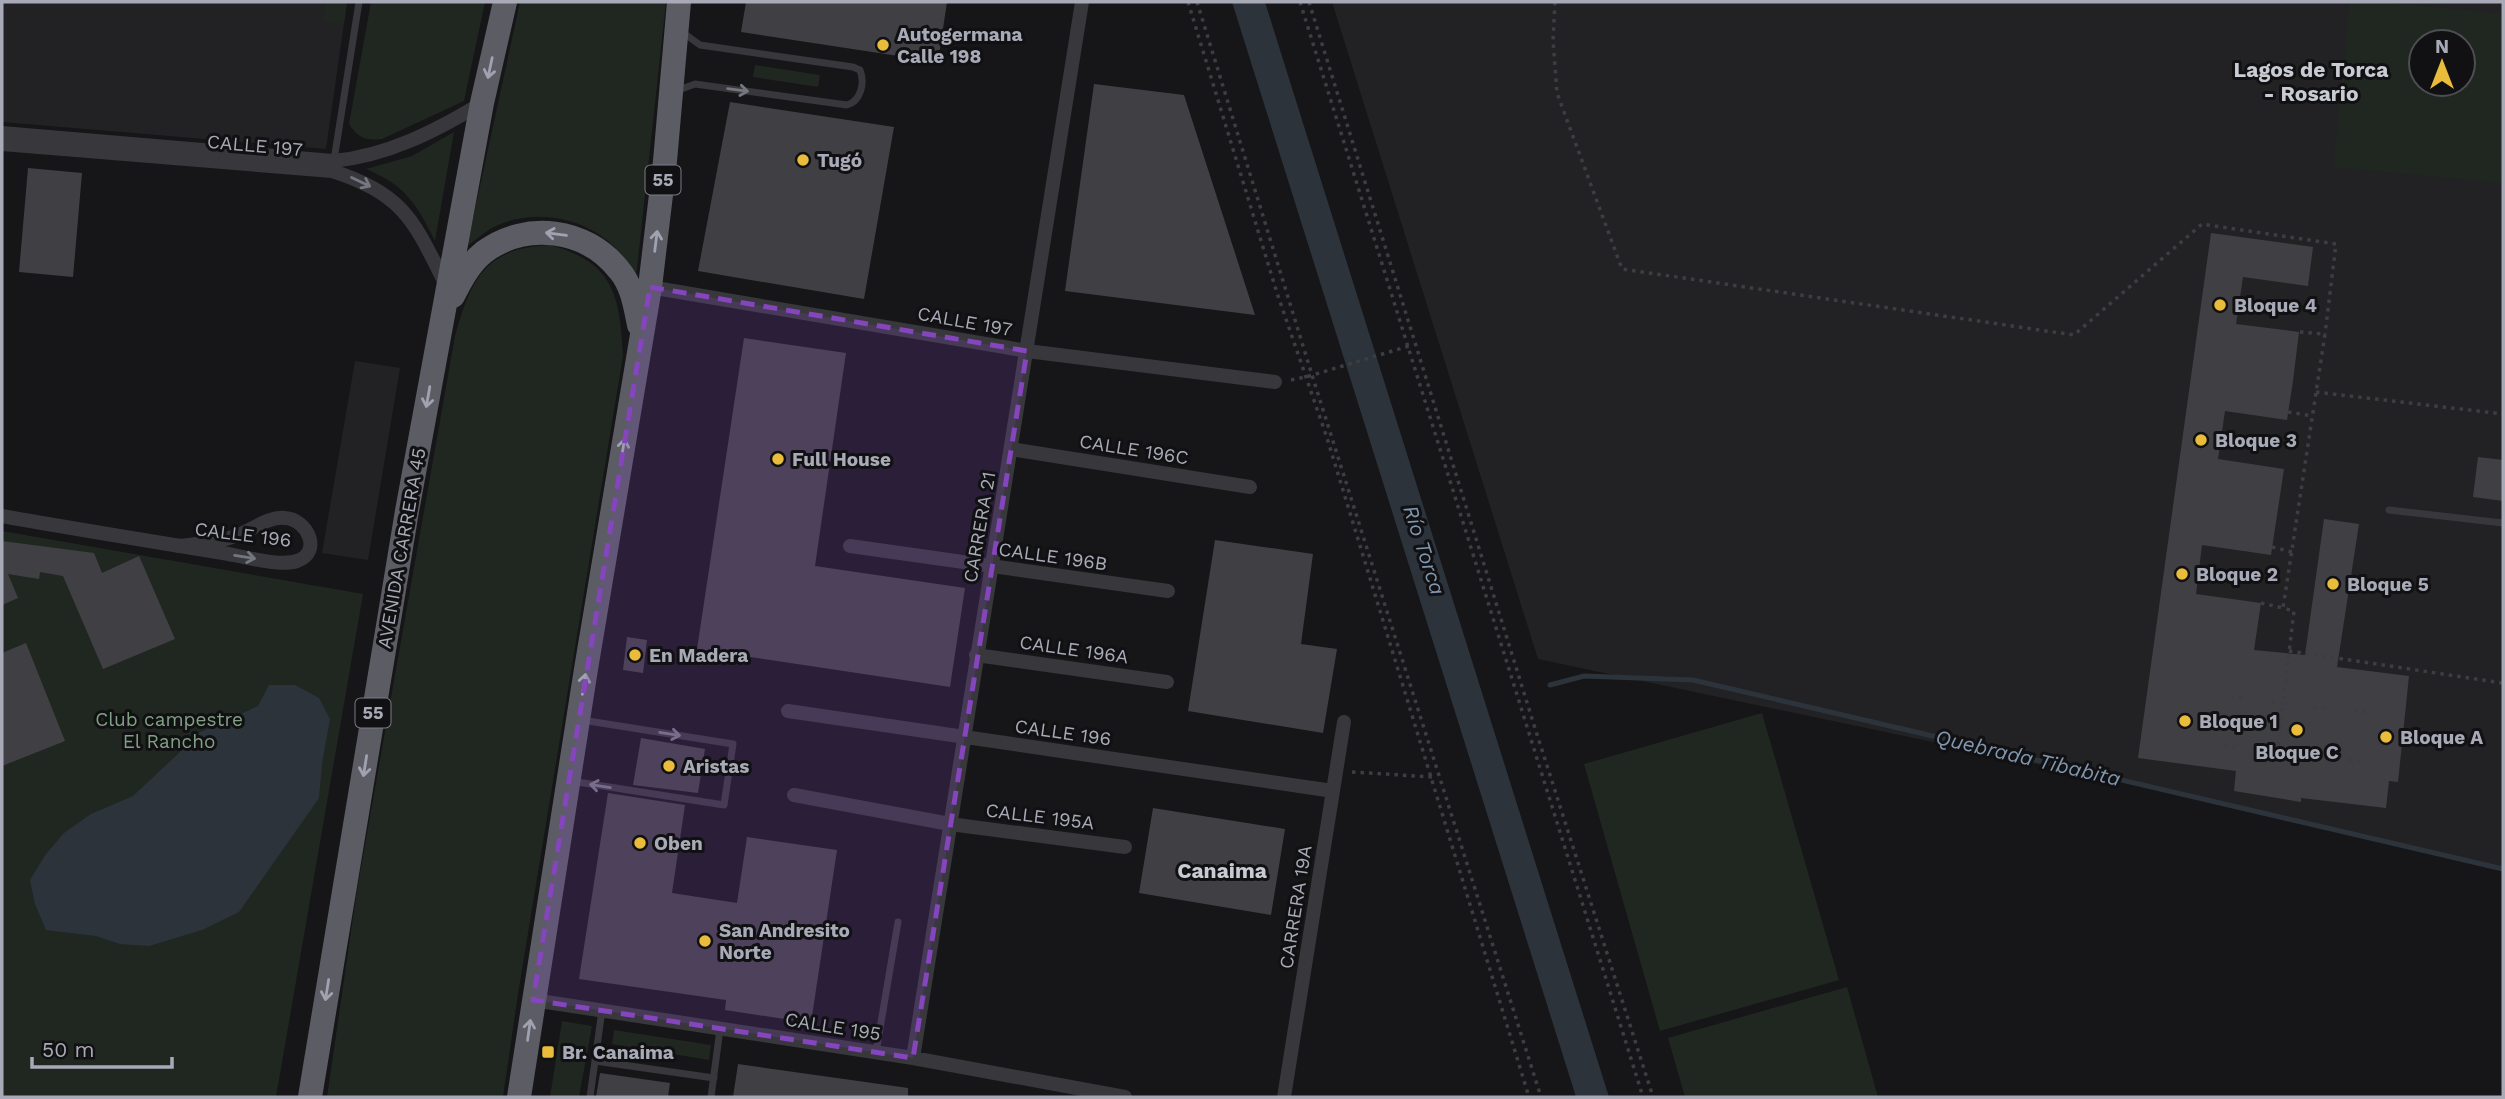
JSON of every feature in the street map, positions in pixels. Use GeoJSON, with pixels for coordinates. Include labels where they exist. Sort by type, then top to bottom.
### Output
{"type":"FeatureCollection","features":[{"type":"Feature","properties":{"kind":"highway","name":"AVENIDA CARRERA 45"},"geometry":{"type":"LineString","coordinates":[[310,1097],[407,511],[482,103],[505,2]]}},
{"type":"Feature","properties":{"kind":"highway","name":"55"},"geometry":{"type":"LineString","coordinates":[[519,1097],[568,781],[640,357],[672,93],[679,2]]}},
{"type":"Feature","properties":{"kind":"highway"},"geometry":{"type":"LineString","coordinates":[[440,330],[463,275],[483,253],[509,237],[540,232],[570,236],[598,249],[620,270],[634,297],[640,357]]}},
{"type":"Feature","properties":{"kind":"street","name":"CARRERA 21"},"geometry":{"type":"LineString","coordinates":[[913,1058],[1082,2]]}},
{"type":"Feature","properties":{"kind":"street","name":"CALLE 197"},"geometry":{"type":"LineString","coordinates":[[2,144],[333,166],[375,155],[456,119],[482,103]]}},
{"type":"Feature","properties":{"kind":"street","name":"CALLE 197"},"geometry":{"type":"LineString","coordinates":[[2,133],[333,166],[397,204],[426,242],[448,289]]}},
{"type":"Feature","properties":{"kind":"street","name":"CALLE 197"},"geometry":{"type":"LineString","coordinates":[[650,287],[1027,351],[1275,382]]}},
{"type":"Feature","properties":{"kind":"street","name":"CALLE 196C"},"geometry":{"type":"LineString","coordinates":[[1011,449],[1250,487]]}},
{"type":"Feature","properties":{"kind":"street","name":"CALLE 196"},"geometry":{"type":"LineString","coordinates":[[2,516],[178,546],[288,562],[299,561],[305,555],[310,546],[310,536],[305,527],[296,520],[284,517],[272,519],[234,537],[178,546]]}},
{"type":"Feature","properties":{"kind":"street","name":"CALLE 196B"},"geometry":{"type":"LineString","coordinates":[[850,546],[1168,590]]}},
{"type":"Feature","properties":{"kind":"street","name":"CALLE 196A"},"geometry":{"type":"LineString","coordinates":[[976,655],[1167,682]]}},
{"type":"Feature","properties":{"kind":"street","name":"CALLE 196"},"geometry":{"type":"LineString","coordinates":[[788,711],[1333,792]]}},
{"type":"Feature","properties":{"kind":"street","name":"CARRERA 19A"},"geometry":{"type":"LineString","coordinates":[[1284,1097],[1344,722]]}},
{"type":"Feature","properties":{"kind":"street","name":"CALLE 195A"},"geometry":{"type":"LineString","coordinates":[[794,795],[950,824],[1125,847]]}},
{"type":"Feature","properties":{"kind":"street","name":"CALLE 195"},"geometry":{"type":"LineString","coordinates":[[533,1000],[913,1058],[1125,1097]]}},
{"type":"Feature","properties":{"kind":"lane"},"geometry":{"type":"LineString","coordinates":[[333,166],[359,2]]}},
{"type":"Feature","properties":{"kind":"lane"},"geometry":{"type":"LineString","coordinates":[[672,93],[695,84],[847,105],[855,103],[859,98],[863,76],[860,70],[853,67],[700,45],[677,28]]}},
{"type":"Feature","properties":{"kind":"lane"},"geometry":{"type":"LineString","coordinates":[[2389,510],[2503,523]]}},
{"type":"Feature","properties":{"kind":"lane"},"geometry":{"type":"LineString","coordinates":[[568,781],[724,805],[733,744],[578,720]]}},
{"type":"Feature","properties":{"kind":"lane"},"geometry":{"type":"LineString","coordinates":[[876,1053],[898,922]]}},
{"type":"Feature","properties":{"kind":"lane"},"geometry":{"type":"LineString","coordinates":[[590,1097],[602,1010]]}},
{"type":"Feature","properties":{"kind":"lane"},"geometry":{"type":"LineString","coordinates":[[711,1097],[720,1028]]}},
{"type":"Feature","properties":{"kind":"lane"},"geometry":{"type":"LineString","coordinates":[[595,1061],[714,1078]]}},
{"type":"Feature","properties":{"kind":"path"},"geometry":{"type":"LineString","coordinates":[[1188,2],[1273,280],[1433,777],[1530,1097]]}},
{"type":"Feature","properties":{"kind":"path"},"geometry":{"type":"LineString","coordinates":[[1197,2],[1541,1097]]}},
{"type":"Feature","properties":{"kind":"path"},"geometry":{"type":"LineString","coordinates":[[1300,2],[1643,1097]]}},
{"type":"Feature","properties":{"kind":"path"},"geometry":{"type":"LineString","coordinates":[[1310,2],[1530,712],[1653,1097]]}},
{"type":"Feature","properties":{"kind":"path"},"geometry":{"type":"LineString","coordinates":[[1555,2],[1553,40],[1557,93],[1622,269],[2074,335],[2202,224],[2336,244],[2283,608]]}},
{"type":"Feature","properties":{"kind":"path"},"geometry":{"type":"LineString","coordinates":[[2299,332],[2325,334]]}},
{"type":"Feature","properties":{"kind":"path"},"geometry":{"type":"LineString","coordinates":[[1306,377],[1409,346]]}},
{"type":"Feature","properties":{"kind":"path"},"geometry":{"type":"LineString","coordinates":[[2316,392],[2503,414]]}},
{"type":"Feature","properties":{"kind":"path"},"geometry":{"type":"LineString","coordinates":[[2288,412],[2313,416]]}},
{"type":"Feature","properties":{"kind":"path"},"geometry":{"type":"LineString","coordinates":[[2272,547],[2292,552]]}},
{"type":"Feature","properties":{"kind":"path"},"geometry":{"type":"LineString","coordinates":[[2261,603],[2294,611],[2279,753],[2265,752]]}},
{"type":"Feature","properties":{"kind":"path"},"geometry":{"type":"LineString","coordinates":[[2289,651],[2503,683]]}},
{"type":"Feature","properties":{"kind":"path"},"geometry":{"type":"LineString","coordinates":[[2230,696],[2246,699]]}},
{"type":"Feature","properties":{"kind":"path"},"geometry":{"type":"LineString","coordinates":[[2271,702],[2285,704]]}},
{"type":"Feature","properties":{"kind":"path"},"geometry":{"type":"LineString","coordinates":[[2313,707],[2329,708]]}},
{"type":"Feature","properties":{"kind":"path"},"geometry":{"type":"LineString","coordinates":[[2354,711],[2371,712]]}},
{"type":"Feature","properties":{"kind":"path"},"geometry":{"type":"LineString","coordinates":[[2224,746],[2239,748]]}},
{"type":"Feature","properties":{"kind":"path"},"geometry":{"type":"LineString","coordinates":[[2306,756],[2324,758]]}},
{"type":"Feature","properties":{"kind":"path"},"geometry":{"type":"LineString","coordinates":[[2349,760],[2366,762]]}},
{"type":"Feature","properties":{"kind":"path"},"geometry":{"type":"LineString","coordinates":[[1336,771],[1433,777]]}},
{"type":"Feature","properties":{"kind":"highlighted area"},"geometry":{"type":"Polygon","coordinates":[[[650,287],[1027,351],[913,1058],[533,1000],[650,287]]]}},
{"type":"Feature","properties":{"kind":"shaded area"},"geometry":{"type":"Polygon","coordinates":[[[2,2],[347,2],[326,149],[2,122],[2,2]]]}},
{"type":"Feature","properties":{"kind":"shaded area"},"geometry":{"type":"Polygon","coordinates":[[[1332,2],[2503,2],[2503,871],[2251,809],[1538,659],[1332,2]]]}},
{"type":"Feature","properties":{"kind":"shaded area"},"geometry":{"type":"Polygon","coordinates":[[[355,361],[400,368],[368,560],[322,553],[355,361]]]}},
{"type":"Feature","properties":{"kind":"green space"},"geometry":{"type":"Polygon","coordinates":[[[326,2],[347,2],[344,24],[323,21],[326,2]]]}},
{"type":"Feature","properties":{"kind":"green space"},"geometry":{"type":"Polygon","coordinates":[[[371,2],[485,2],[464,101],[376,140],[359,135],[349,124],[371,2]]]}},
{"type":"Feature","properties":{"kind":"green space"},"geometry":{"type":"Polygon","coordinates":[[[520,2],[666,2],[636,278],[610,242],[579,224],[562,219],[528,217],[510,221],[490,229],[467,246],[520,2]]]}},
{"type":"Feature","properties":{"kind":"green space"},"geometry":{"type":"Polygon","coordinates":[[[2350,2],[2380,2],[2503,14],[2503,183],[2333,167],[2350,2]]]}},
{"type":"Feature","properties":{"kind":"green space"},"geometry":{"type":"Polygon","coordinates":[[[755,65],[820,75],[818,87],[753,77],[755,65]]]}},
{"type":"Feature","properties":{"kind":"green space"},"geometry":{"type":"Polygon","coordinates":[[[454,132],[435,241],[408,197],[391,182],[366,169],[412,156],[454,132]]]}},
{"type":"Feature","properties":{"kind":"green space"},"geometry":{"type":"Polygon","coordinates":[[[550,245],[588,261],[609,284],[619,316],[623,356],[503,1097],[327,1097],[357,890],[455,336],[467,298],[484,270],[510,252],[550,245]]]}},
{"type":"Feature","properties":{"kind":"green space","name":"Club campestre El Rancho"},"geometry":{"type":"Polygon","coordinates":[[[2,531],[363,594],[276,1097],[2,1097],[2,531]]]}},
{"type":"Feature","properties":{"kind":"green space"},"geometry":{"type":"Polygon","coordinates":[[[1762,713],[1839,980],[1660,1031],[1584,764],[1762,713]]]}},
{"type":"Feature","properties":{"kind":"green space"},"geometry":{"type":"Polygon","coordinates":[[[1847,987],[1878,1097],[1685,1097],[1668,1038],[1847,987]]]}},
{"type":"Feature","properties":{"kind":"green space"},"geometry":{"type":"Polygon","coordinates":[[[562,1021],[592,1026],[579,1097],[550,1097],[562,1021]]]}},
{"type":"Feature","properties":{"kind":"green space"},"geometry":{"type":"Polygon","coordinates":[[[614,1030],[711,1045],[709,1060],[612,1044],[614,1030]]]}},
{"type":"Feature","properties":{"kind":"water","name":"Río Torca"},"geometry":{"type":"Polygon","coordinates":[[[1232,2],[1265,2],[1609,1097],[1576,1097],[1232,2]]]}},
{"type":"Feature","properties":{"kind":"water"},"geometry":{"type":"Polygon","coordinates":[[[269,685],[295,685],[319,698],[330,719],[319,798],[239,912],[202,930],[149,946],[120,944],[96,936],[46,930],[35,904],[30,880],[46,854],[64,833],[91,814],[133,796],[178,754],[194,735],[258,706],[269,685]]]}},
{"type":"Feature","properties":{"kind":"building","name":"Autogermana Calle 198"},"geometry":{"type":"Polygon","coordinates":[[[746,2],[947,2],[938,62],[741,32],[746,2]]]}},
{"type":"Feature","properties":{"kind":"building"},"geometry":{"type":"Polygon","coordinates":[[[1094,84],[1184,95],[1255,315],[1065,291],[1094,84]]]}},
{"type":"Feature","properties":{"kind":"building"},"geometry":{"type":"Polygon","coordinates":[[[730,102],[894,127],[864,299],[698,271],[730,102]]]}},
{"type":"Feature","properties":{"kind":"building"},"geometry":{"type":"Polygon","coordinates":[[[28,168],[82,173],[73,277],[19,272],[28,168]]]}},
{"type":"Feature","properties":{"kind":"building"},"geometry":{"type":"Polygon","coordinates":[[[2211,233],[2313,247],[2308,286],[2243,277],[2236,324],[2299,332],[2287,420],[2225,411],[2218,459],[2284,469],[2271,555],[2202,545],[2196,594],[2261,603],[2254,650],[2305,655],[2324,519],[2359,524],[2337,667],[2409,676],[2398,782],[2389,781],[2386,808],[2301,798],[2301,802],[2234,791],[2236,771],[2138,758],[2211,233]]]}},
{"type":"Feature","properties":{"kind":"building","name":"Full House"},"geometry":{"type":"Polygon","coordinates":[[[744,338],[846,353],[815,566],[965,588],[950,687],[697,649],[744,338]]]}},
{"type":"Feature","properties":{"kind":"building"},"geometry":{"type":"Polygon","coordinates":[[[2478,457],[2503,460],[2503,501],[2473,497],[2478,457]]]}},
{"type":"Feature","properties":{"kind":"building"},"geometry":{"type":"Polygon","coordinates":[[[1215,540],[1313,554],[1301,644],[1337,649],[1323,733],[1188,711],[1215,540]]]}},
{"type":"Feature","properties":{"kind":"building"},"geometry":{"type":"Polygon","coordinates":[[[2,541],[94,553],[102,573],[139,556],[175,639],[103,669],[63,576],[40,572],[39,579],[8,574],[18,598],[2,605],[2,541]]]}},
{"type":"Feature","properties":{"kind":"building","name":"En Madera"},"geometry":{"type":"Polygon","coordinates":[[[627,637],[647,640],[643,673],[623,670],[627,637]]]}},
{"type":"Feature","properties":{"kind":"building"},"geometry":{"type":"Polygon","coordinates":[[[26,643],[65,741],[2,766],[2,653],[26,643]]]}},
{"type":"Feature","properties":{"kind":"building","name":"Aristas"},"geometry":{"type":"Polygon","coordinates":[[[641,738],[705,749],[698,793],[633,785],[641,738]]]}},
{"type":"Feature","properties":{"kind":"building","name":"San Andresito Norte"},"geometry":{"type":"Polygon","coordinates":[[[608,793],[685,805],[672,893],[737,903],[747,837],[837,850],[811,1023],[725,1010],[726,1000],[579,979],[608,793]]]}},
{"type":"Feature","properties":{"kind":"building"},"geometry":{"type":"Polygon","coordinates":[[[1153,808],[1285,829],[1271,915],[1139,893],[1153,808]]]}},
{"type":"Feature","properties":{"kind":"building"},"geometry":{"type":"Polygon","coordinates":[[[738,1064],[908,1088],[908,1097],[733,1097],[738,1064]]]}},
{"type":"Feature","properties":{"kind":"building"},"geometry":{"type":"Polygon","coordinates":[[[600,1073],[670,1083],[668,1097],[596,1097],[600,1073]]]}},
{"type":"Feature","properties":{"kind":"waterway","name":"Quebrada Tibabita"},"geometry":{"type":"LineString","coordinates":[[1550,685],[1584,676],[1693,680],[2503,869]]}},
{"type":"Feature","properties":{"kind":"place","name":"Autogermana Calle 198"},"geometry":{"type":"Point","coordinates":[883,45]}},
{"type":"Feature","properties":{"kind":"place","name":"Tugó"},"geometry":{"type":"Point","coordinates":[803,160]}},
{"type":"Feature","properties":{"kind":"place","name":"Bloque 4"},"geometry":{"type":"Point","coordinates":[2220,305]}},
{"type":"Feature","properties":{"kind":"place","name":"Bloque 3"},"geometry":{"type":"Point","coordinates":[2201,440]}},
{"type":"Feature","properties":{"kind":"place","name":"Full House"},"geometry":{"type":"Point","coordinates":[778,459]}},
{"type":"Feature","properties":{"kind":"place","name":"Bloque 2"},"geometry":{"type":"Point","coordinates":[2182,574]}},
{"type":"Feature","properties":{"kind":"place","name":"Bloque 5"},"geometry":{"type":"Point","coordinates":[2333,584]}},
{"type":"Feature","properties":{"kind":"place","name":"En Madera"},"geometry":{"type":"Point","coordinates":[635,655]}},
{"type":"Feature","properties":{"kind":"place","name":"Bloque 1"},"geometry":{"type":"Point","coordinates":[2185,721]}},
{"type":"Feature","properties":{"kind":"place","name":"Bloque C"},"geometry":{"type":"Point","coordinates":[2297,730]}},
{"type":"Feature","properties":{"kind":"place","name":"Bloque A"},"geometry":{"type":"Point","coordinates":[2386,737]}},
{"type":"Feature","properties":{"kind":"place","name":"Aristas"},"geometry":{"type":"Point","coordinates":[669,766]}},
{"type":"Feature","properties":{"kind":"place","name":"Oben"},"geometry":{"type":"Point","coordinates":[640,843]}},
{"type":"Feature","properties":{"kind":"place","name":"San Andresito Norte"},"geometry":{"type":"Point","coordinates":[705,941]}},
{"type":"Feature","properties":{"kind":"place","name":"Br. Canaima"},"geometry":{"type":"Point","coordinates":[548,1052]}},
{"type":"Feature","properties":{"kind":"district","name":"Lagos de Torca - Rosario"},"geometry":{"type":"Point","coordinates":[2311,82]}},
{"type":"Feature","properties":{"kind":"district","name":"Canaima"},"geometry":{"type":"Point","coordinates":[1222,871]}}]}
